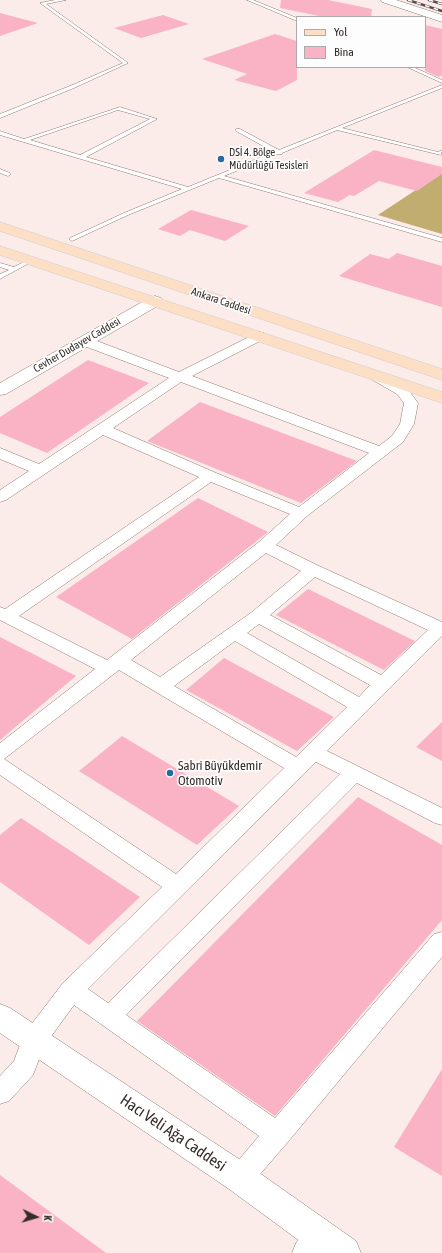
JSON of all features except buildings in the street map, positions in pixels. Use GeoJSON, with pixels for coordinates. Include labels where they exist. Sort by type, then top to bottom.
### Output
{"type":"FeatureCollection","features":[{"type":"Feature","properties":{"kind":"main road"},"geometry":{"type":"LineString","coordinates":[[0,215],[360,332]]}},
{"type":"Feature","properties":{"kind":"main road","name":"Ankara Caddesi"},"geometry":{"type":"LineString","coordinates":[[0,226],[442,375]]}},
{"type":"Feature","properties":{"kind":"main road","name":"Ankara Caddesi"},"geometry":{"type":"LineString","coordinates":[[0,240],[442,387]]}},
{"type":"Feature","properties":{"kind":"main road"},"geometry":{"type":"LineString","coordinates":[[0,250],[442,398]]}},
{"type":"Feature","properties":{"kind":"street"},"geometry":{"type":"LineString","coordinates":[[386,0],[442,19]]}},
{"type":"Feature","properties":{"kind":"street","name":"Cevher Dudayev Caddesi"},"geometry":{"type":"LineString","coordinates":[[0,390],[155,301]]}},
{"type":"Feature","properties":{"kind":"street"},"geometry":{"type":"LineString","coordinates":[[0,497],[178,378],[259,336]]}},
{"type":"Feature","properties":{"kind":"street"},"geometry":{"type":"LineString","coordinates":[[84,341],[178,378],[380,452]]}},
{"type":"Feature","properties":{"kind":"street"},"geometry":{"type":"LineString","coordinates":[[0,753],[265,546],[301,513],[398,439],[407,424],[411,403],[402,391],[370,373]]}},
{"type":"Feature","properties":{"kind":"street"},"geometry":{"type":"LineString","coordinates":[[102,429],[210,476],[301,513]]}},
{"type":"Feature","properties":{"kind":"street"},"geometry":{"type":"LineString","coordinates":[[0,453],[40,470]]}},
{"type":"Feature","properties":{"kind":"street"},"geometry":{"type":"LineString","coordinates":[[4,614],[210,476]]}},
{"type":"Feature","properties":{"kind":"street"},"geometry":{"type":"LineString","coordinates":[[0,1093],[24,1067],[33,1041],[71,990],[360,706],[441,629],[313,570],[265,546]]}},
{"type":"Feature","properties":{"kind":"street"},"geometry":{"type":"LineString","coordinates":[[161,686],[258,616],[313,570]]}},
{"type":"Feature","properties":{"kind":"street"},"geometry":{"type":"LineString","coordinates":[[4,614],[161,686],[298,767]]}},
{"type":"Feature","properties":{"kind":"street"},"geometry":{"type":"LineString","coordinates":[[258,616],[383,684]]}},
{"type":"Feature","properties":{"kind":"street"},"geometry":{"type":"LineString","coordinates":[[234,633],[360,706]]}},
{"type":"Feature","properties":{"kind":"street"},"geometry":{"type":"LineString","coordinates":[[313,752],[442,817]]}},
{"type":"Feature","properties":{"kind":"street"},"geometry":{"type":"LineString","coordinates":[[0,765],[177,886]]}},
{"type":"Feature","properties":{"kind":"street"},"geometry":{"type":"LineString","coordinates":[[109,1017],[354,773]]}},
{"type":"Feature","properties":{"kind":"street"},"geometry":{"type":"LineString","coordinates":[[240,1178],[442,941]]}},
{"type":"Feature","properties":{"kind":"street"},"geometry":{"type":"LineString","coordinates":[[71,990],[278,1135]]}},
{"type":"Feature","properties":{"kind":"street","name":"Hacı Veli Ağa Caddesi"},"geometry":{"type":"LineString","coordinates":[[0,1017],[33,1041],[240,1178],[313,1244],[344,1253]]}},
{"type":"Feature","properties":{"kind":"lane"},"geometry":{"type":"LineString","coordinates":[[0,116],[126,63],[42,3],[64,0]]}},
{"type":"Feature","properties":{"kind":"lane"},"geometry":{"type":"LineString","coordinates":[[249,0],[296,20]]}},
{"type":"Feature","properties":{"kind":"lane"},"geometry":{"type":"LineString","coordinates":[[411,68],[442,82]]}},
{"type":"Feature","properties":{"kind":"lane"},"geometry":{"type":"LineString","coordinates":[[72,239],[126,214],[280,153],[442,86]]}},
{"type":"Feature","properties":{"kind":"lane"},"geometry":{"type":"LineString","coordinates":[[25,140],[118,108],[154,119],[81,157]]}},
{"type":"Feature","properties":{"kind":"lane"},"geometry":{"type":"LineString","coordinates":[[338,129],[439,154],[442,152]]}},
{"type":"Feature","properties":{"kind":"lane"},"geometry":{"type":"LineString","coordinates":[[238,130],[280,153]]}},
{"type":"Feature","properties":{"kind":"lane"},"geometry":{"type":"LineString","coordinates":[[0,133],[188,189]]}},
{"type":"Feature","properties":{"kind":"lane"},"geometry":{"type":"LineString","coordinates":[[0,171],[8,174]]}},
{"type":"Feature","properties":{"kind":"lane"},"geometry":{"type":"LineString","coordinates":[[220,177],[442,240]]}},
{"type":"Feature","properties":{"kind":"lane"},"geometry":{"type":"LineString","coordinates":[[0,277],[30,261]]}},
{"type":"Feature","properties":{"kind":"lane"},"geometry":{"type":"LineString","coordinates":[[0,264],[14,269]]}},
{"type":"Feature","properties":{"kind":"shaded area"},"geometry":{"type":"Polygon","coordinates":[[[442,173],[442,234],[378,215],[431,180],[442,173]]]}},
{"type":"Feature","properties":{"kind":"railway"},"geometry":{"type":"LineString","coordinates":[[408,0],[442,11]]}},
{"type":"Feature","properties":{"kind":"railway"},"geometry":{"type":"LineString","coordinates":[[429,0],[442,4]]}},
{"type":"Feature","properties":{"kind":"place","name":"DSİ 4. Bölge Müdürlüğü Tesisleri"},"geometry":{"type":"Point","coordinates":[221,159]}},
{"type":"Feature","properties":{"kind":"place","name":"Sabri Büyükdemir Otomotiv"},"geometry":{"type":"Point","coordinates":[170,773]}}]}
